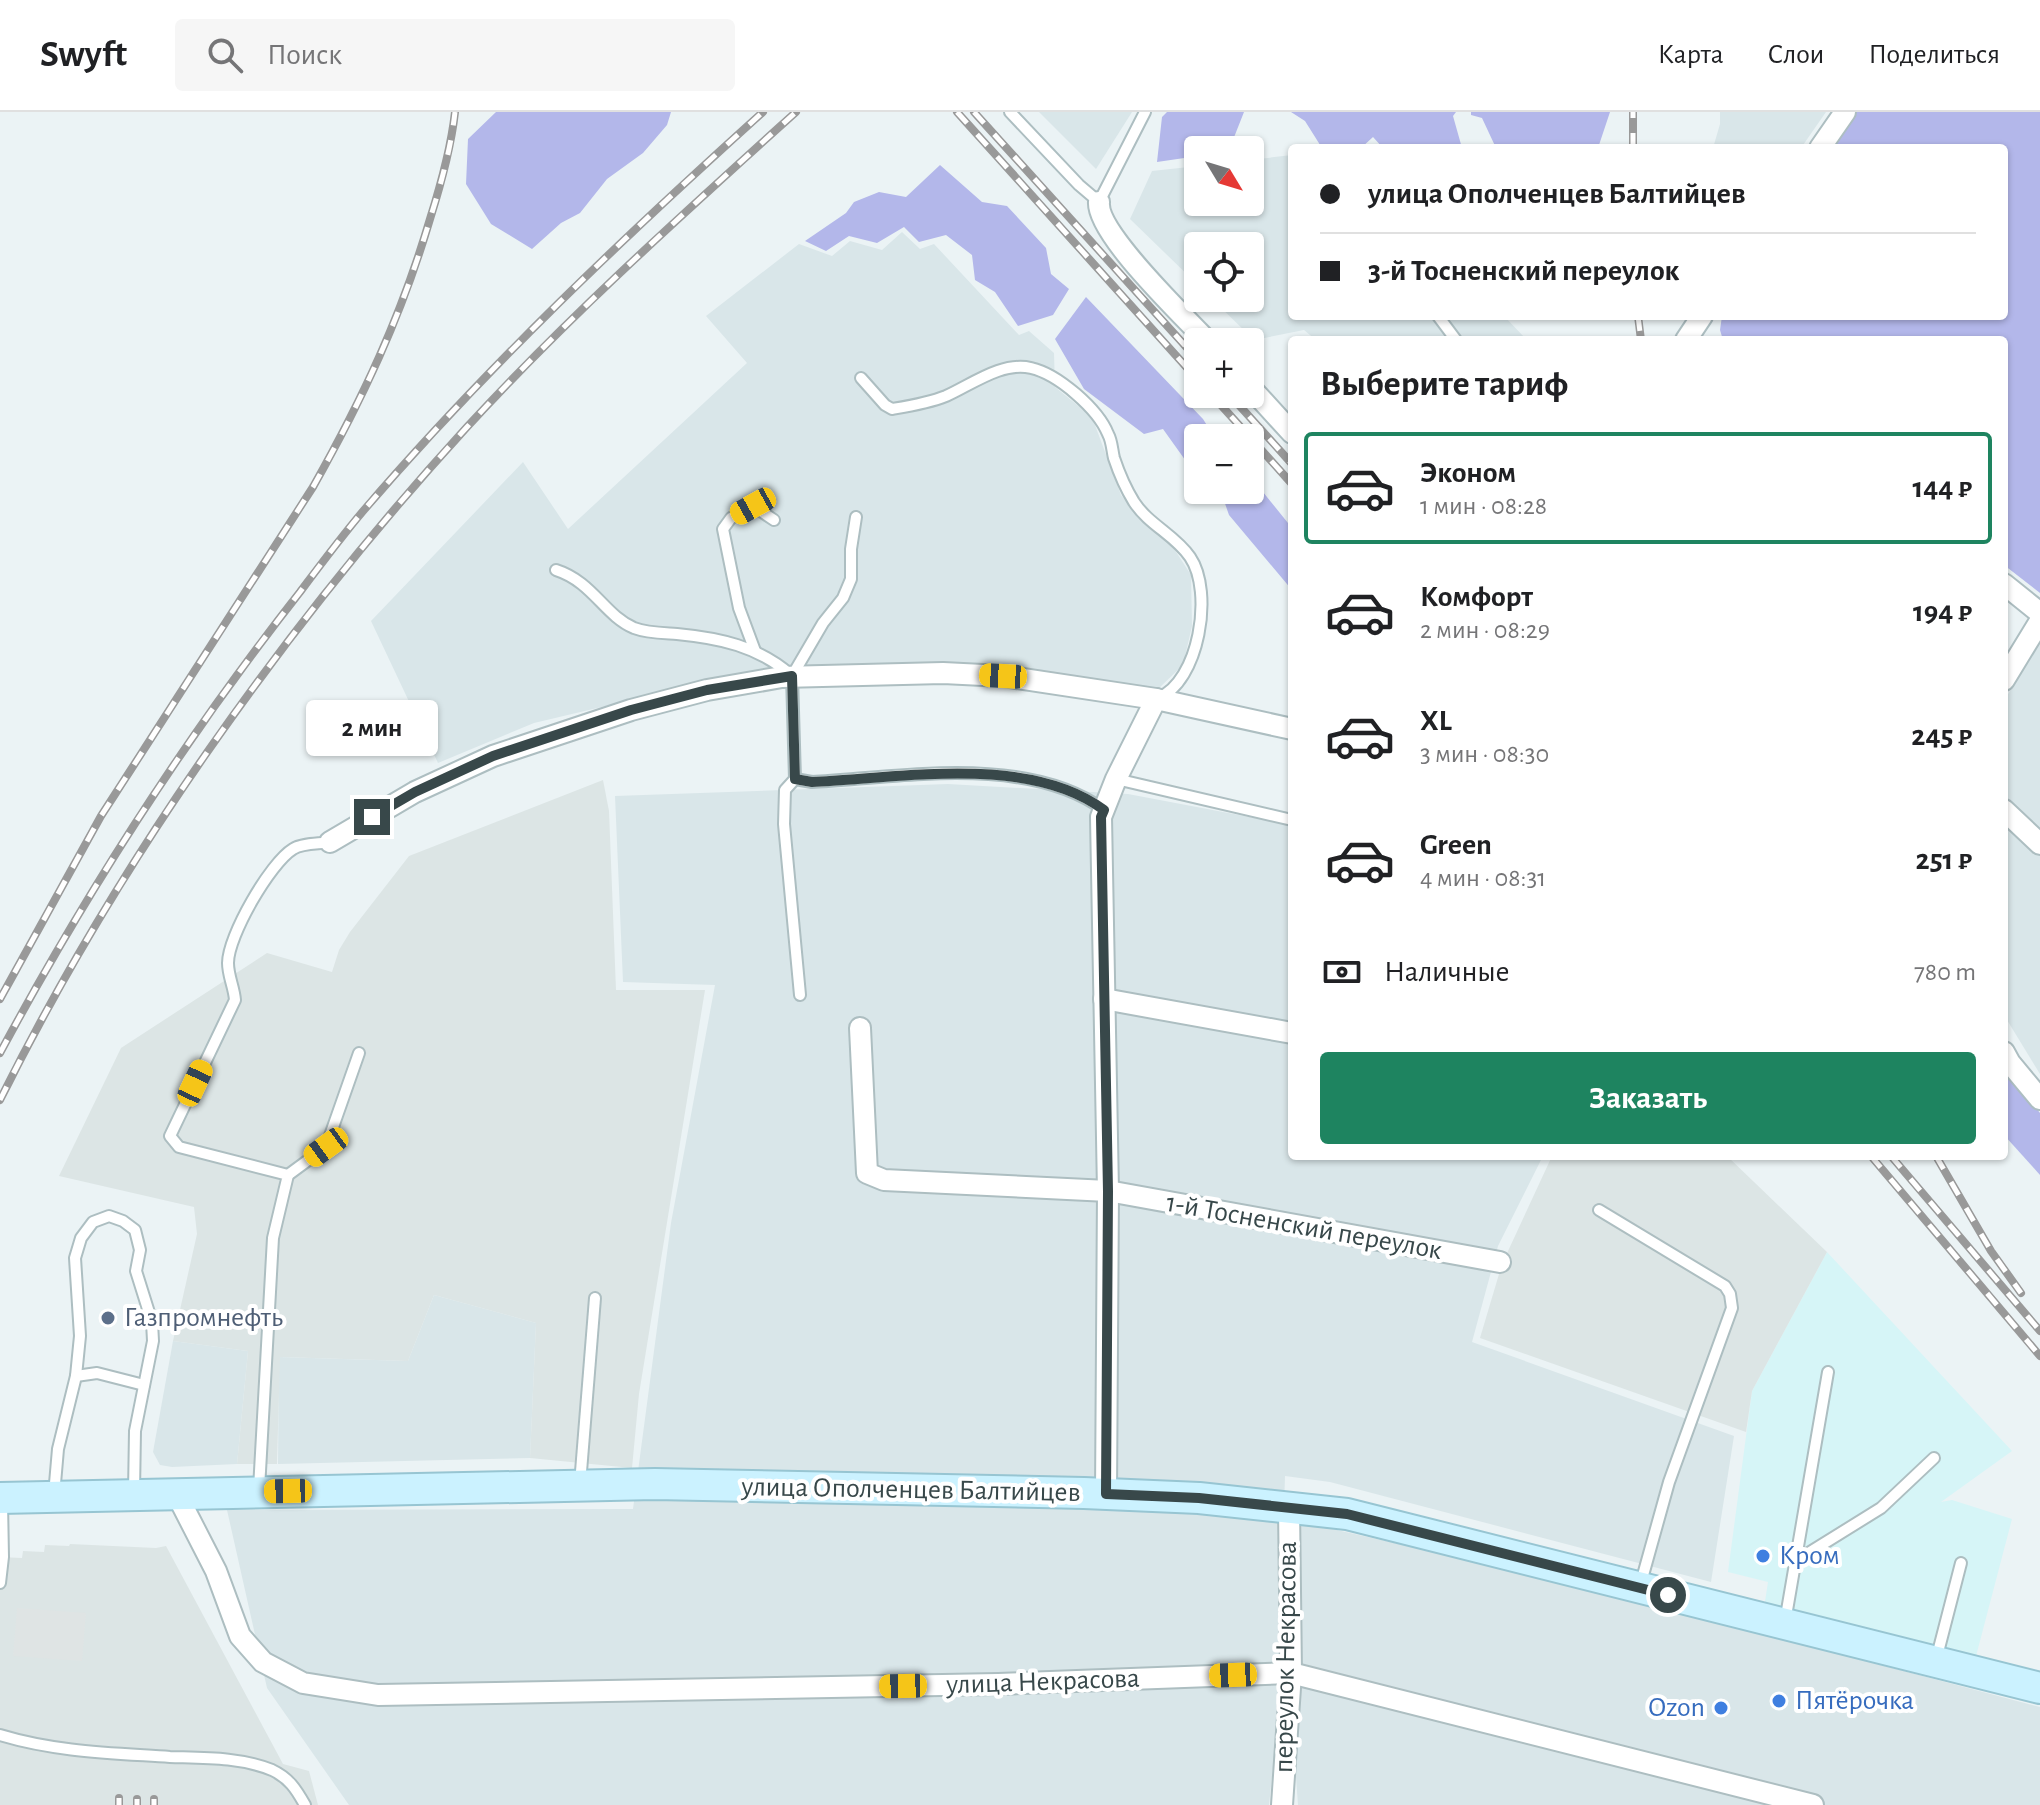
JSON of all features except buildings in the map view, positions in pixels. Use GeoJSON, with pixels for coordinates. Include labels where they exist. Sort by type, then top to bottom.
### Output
{"type":"FeatureCollection","features":[{"type":"Feature","properties":{"kind":"main road","name":"улица Ополченцев Балтийцев"},"geometry":{"type":"LineString","coordinates":[[1,1498],[655,1484],[1199,1498],[1347,1514],[2040,1688]]}},
{"type":"Feature","properties":{"kind":"street"},"geometry":{"type":"LineString","coordinates":[[1823,144],[1845,112]]}},
{"type":"Feature","properties":{"kind":"street"},"geometry":{"type":"LineString","coordinates":[[1099,202],[1098,210],[1106,228],[1121,248],[1195,328]]}},
{"type":"Feature","properties":{"kind":"street"},"geometry":{"type":"LineString","coordinates":[[1264,402],[1288,429]]}},
{"type":"Feature","properties":{"kind":"street"},"geometry":{"type":"LineString","coordinates":[[2008,587],[2040,613]]}},
{"type":"Feature","properties":{"kind":"street"},"geometry":{"type":"LineString","coordinates":[[2008,673],[2040,621]]}},
{"type":"Feature","properties":{"kind":"street"},"geometry":{"type":"LineString","coordinates":[[330,842],[415,792],[493,756],[631,710],[707,690],[792,676],[943,673],[1003,676],[1156,699],[1288,728]]}},
{"type":"Feature","properties":{"kind":"street"},"geometry":{"type":"LineString","coordinates":[[1106,1494],[1108,1191],[1101,817],[1116,779],[1156,699]]}},
{"type":"Feature","properties":{"kind":"street"},"geometry":{"type":"LineString","coordinates":[[2008,814],[2040,844]]}},
{"type":"Feature","properties":{"kind":"street"},"geometry":{"type":"LineString","coordinates":[[1104,999],[1288,1032]]}},
{"type":"Feature","properties":{"kind":"street","name":"1-й Тосненский переулок"},"geometry":{"type":"LineString","coordinates":[[860,1028],[867,1173],[884,1180],[1108,1191],[1500,1262]]}},
{"type":"Feature","properties":{"kind":"street"},"geometry":{"type":"LineString","coordinates":[[2008,1059],[2040,1099]]}},
{"type":"Feature","properties":{"kind":"street","name":"улица Некрасова"},"geometry":{"type":"LineString","coordinates":[[176,1493],[216,1571],[240,1636],[263,1662],[303,1683],[378,1695],[998,1684],[1291,1673],[1813,1805]]}},
{"type":"Feature","properties":{"kind":"street","name":"переулок Некрасова"},"geometry":{"type":"LineString","coordinates":[[1282,1805],[1291,1673],[1289,1508]]}},
{"type":"Feature","properties":{"kind":"lane"},"geometry":{"type":"LineString","coordinates":[[1010,112],[1099,202],[1145,112]]}},
{"type":"Feature","properties":{"kind":"lane"},"geometry":{"type":"LineString","coordinates":[[861,378],[892,409],[943,397],[999,371],[1031,368],[1066,387],[1099,417],[1134,502],[1142,513],[1182,548],[1199,574],[1202,594],[1200,623],[1189,665],[1168,694],[1156,699]]}},
{"type":"Feature","properties":{"kind":"lane"},"geometry":{"type":"LineString","coordinates":[[755,651],[739,608],[723,529],[731,518],[753,506],[774,520]]}},
{"type":"Feature","properties":{"kind":"lane"},"geometry":{"type":"LineString","coordinates":[[800,995],[784,824],[785,790],[795,779],[792,676],[823,623],[843,598],[851,579],[851,549],[856,517]]}},
{"type":"Feature","properties":{"kind":"lane"},"geometry":{"type":"LineString","coordinates":[[556,570],[581,581],[634,628],[711,638],[755,651],[792,676]]}},
{"type":"Feature","properties":{"kind":"lane"},"geometry":{"type":"LineString","coordinates":[[795,779],[812,782],[936,772],[972,774],[1070,789],[1085,795],[1104,810]]}},
{"type":"Feature","properties":{"kind":"lane"},"geometry":{"type":"LineString","coordinates":[[1116,779],[1288,819]]}},
{"type":"Feature","properties":{"kind":"lane"},"geometry":{"type":"LineString","coordinates":[[288,1175],[179,1147],[170,1136],[235,1000],[228,963],[244,914],[267,877],[293,848],[330,842]]}},
{"type":"Feature","properties":{"kind":"lane"},"geometry":{"type":"LineString","coordinates":[[259,1491],[273,1238],[288,1175],[326,1147],[359,1053]]}},
{"type":"Feature","properties":{"kind":"lane"},"geometry":{"type":"LineString","coordinates":[[1599,1210],[1725,1286],[1732,1308],[1669,1482],[1639,1588]]}},
{"type":"Feature","properties":{"kind":"lane"},"geometry":{"type":"LineString","coordinates":[[53,1496],[58,1449],[76,1376],[80,1322],[75,1258],[81,1238],[93,1222],[109,1216],[135,1230],[140,1250],[136,1271],[152,1322],[153,1341],[135,1431],[134,1494]]}},
{"type":"Feature","properties":{"kind":"lane"},"geometry":{"type":"LineString","coordinates":[[580,1486],[595,1298]]}},
{"type":"Feature","properties":{"kind":"lane"},"geometry":{"type":"LineString","coordinates":[[1785,1624],[1828,1372]]}},
{"type":"Feature","properties":{"kind":"lane"},"geometry":{"type":"LineString","coordinates":[[76,1376],[97,1373],[144,1385]]}},
{"type":"Feature","properties":{"kind":"lane"},"geometry":{"type":"LineString","coordinates":[[1794,1562],[1881,1508],[1934,1458]]}},
{"type":"Feature","properties":{"kind":"lane"},"geometry":{"type":"LineString","coordinates":[[0,1583],[3,1557],[1,1498]]}},
{"type":"Feature","properties":{"kind":"lane"},"geometry":{"type":"LineString","coordinates":[[1936,1662],[1961,1563]]}},
{"type":"Feature","properties":{"kind":"lane"},"geometry":{"type":"LineString","coordinates":[[0,1735],[37,1746],[85,1752],[244,1761],[275,1771],[293,1784],[305,1805]]}},
{"type":"Feature","properties":{"kind":"shaded area"},"geometry":{"type":"Polygon","coordinates":[[[496,112],[671,112],[667,125],[643,153],[607,179],[580,213],[561,223],[532,249],[491,224],[466,184],[468,139],[496,112]]]}},
{"type":"Feature","properties":{"kind":"shaded area"},"geometry":{"type":"Polygon","coordinates":[[[1039,112],[1132,112],[1096,169],[1039,112]]]}},
{"type":"Feature","properties":{"kind":"shaded area"},"geometry":{"type":"Polygon","coordinates":[[[1167,112],[1244,112],[1235,136],[1184,136],[1184,158],[1157,162],[1162,117],[1167,112]]]}},
{"type":"Feature","properties":{"kind":"shaded area"},"geometry":{"type":"Polygon","coordinates":[[[1291,112],[1456,112],[1453,116],[1461,144],[1379,144],[1373,137],[1365,144],[1319,144],[1305,121],[1291,112]]]}},
{"type":"Feature","properties":{"kind":"shaded area"},"geometry":{"type":"Polygon","coordinates":[[[1471,112],[1610,112],[1599,144],[1494,144],[1482,118],[1471,115],[1471,112]]]}},
{"type":"Feature","properties":{"kind":"shaded area"},"geometry":{"type":"Polygon","coordinates":[[[1720,112],[1826,112],[1804,144],[1714,144],[1720,112]]]}},
{"type":"Feature","properties":{"kind":"shaded area"},"geometry":{"type":"Polygon","coordinates":[[[1856,112],[2040,112],[2040,593],[2008,568],[2008,336],[1722,336],[1721,320],[2008,320],[2008,144],[1834,144],[1856,112]]]}},
{"type":"Feature","properties":{"kind":"shaded area"},"geometry":{"type":"Polygon","coordinates":[[[1288,155],[1288,320],[1508,320],[1523,336],[1311,336],[1304,330],[1264,338],[1264,328],[1242,328],[1225,312],[1264,312],[1264,232],[1184,232],[1184,271],[1130,219],[1152,171],[1184,168],[1184,216],[1264,216],[1264,158],[1288,155]]]}},
{"type":"Feature","properties":{"kind":"shaded area"},"geometry":{"type":"Polygon","coordinates":[[[940,165],[982,202],[1007,206],[1046,248],[1051,274],[1069,289],[1053,315],[1018,326],[995,292],[975,280],[972,255],[946,235],[919,242],[904,227],[877,243],[849,236],[826,251],[805,241],[846,213],[854,202],[879,192],[906,197],[940,165]]]}},
{"type":"Feature","properties":{"kind":"shaded area"},"geometry":{"type":"Polygon","coordinates":[[[902,232],[920,249],[934,244],[1019,335],[1029,331],[1054,353],[1055,387],[1092,417],[1121,495],[1137,515],[1171,544],[1191,575],[1192,626],[1183,665],[1156,691],[965,667],[669,691],[534,723],[438,763],[371,621],[523,462],[568,529],[747,363],[706,316],[799,244],[832,256],[850,241],[882,250],[902,232]]]}},
{"type":"Feature","properties":{"kind":"shaded area"},"geometry":{"type":"Polygon","coordinates":[[[1086,297],[1184,399],[1184,408],[1192,408],[1206,424],[1184,424],[1184,458],[1163,429],[1144,434],[1084,389],[1055,339],[1086,297]]]}},
{"type":"Feature","properties":{"kind":"shaded area"},"geometry":{"type":"Polygon","coordinates":[[[1264,493],[1288,523],[1288,585],[1229,515],[1225,504],[1264,504],[1264,493]]]}},
{"type":"Feature","properties":{"kind":"shaded area"},"geometry":{"type":"Polygon","coordinates":[[[2040,640],[2040,1074],[2008,1022],[2008,694],[2040,640]]]}},
{"type":"Feature","properties":{"kind":"shaded area"},"geometry":{"type":"Polygon","coordinates":[[[603,780],[609,811],[616,990],[705,990],[639,1394],[632,1468],[530,1458],[536,1323],[434,1295],[408,1361],[280,1357],[277,1464],[237,1464],[248,1351],[173,1341],[197,1234],[194,1207],[59,1176],[121,1048],[267,953],[332,972],[339,950],[350,932],[409,856],[603,780]]]}},
{"type":"Feature","properties":{"kind":"shaded area"},"geometry":{"type":"Polygon","coordinates":[[[948,784],[1128,794],[1288,824],[1288,1160],[1541,1160],[1498,1246],[1472,1342],[1734,1436],[1711,1582],[1330,1482],[1285,1476],[1277,1730],[1269,1805],[349,1805],[267,1688],[227,1510],[633,1509],[671,1223],[715,985],[623,982],[615,796],[948,784]]]}},
{"type":"Feature","properties":{"kind":"shaded area"},"geometry":{"type":"Polygon","coordinates":[[[2008,1072],[2040,1113],[2040,1175],[2008,1139],[2008,1072]]]}},
{"type":"Feature","properties":{"kind":"shaded area"},"geometry":{"type":"Polygon","coordinates":[[[1550,1160],[1731,1160],[1827,1252],[1752,1391],[1746,1432],[1480,1338],[1502,1264],[1550,1160]]]}},
{"type":"Feature","properties":{"kind":"shaded area"},"geometry":{"type":"Polygon","coordinates":[[[1827,1252],[2012,1451],[1941,1502],[1952,1500],[2012,1519],[1975,1660],[1764,1608],[1768,1582],[1728,1572],[1752,1391],[1827,1252]]]}},
{"type":"Feature","properties":{"kind":"shaded area"},"geometry":{"type":"Polygon","coordinates":[[[434,1295],[536,1323],[530,1458],[278,1464],[279,1357],[408,1361],[434,1295]]]}},
{"type":"Feature","properties":{"kind":"shaded area"},"geometry":{"type":"Polygon","coordinates":[[[173,1341],[248,1351],[237,1464],[172,1467],[160,1465],[153,1452],[173,1341]]]}},
{"type":"Feature","properties":{"kind":"shaded area"},"geometry":{"type":"Polygon","coordinates":[[[1297,1521],[1567,1582],[2040,1707],[2040,1805],[1298,1805],[1290,1692],[1297,1521]]]}},
{"type":"Feature","properties":{"kind":"shaded area"},"geometry":{"type":"Polygon","coordinates":[[[45,1545],[166,1546],[283,1764],[309,1771],[318,1805],[0,1805],[0,1557],[22,1558],[23,1551],[44,1552],[45,1545]]]}},
{"type":"Feature","properties":{"kind":"shaded area"},"geometry":{"type":"Polygon","coordinates":[[[17,1608],[86,1613],[82,1661],[13,1656],[17,1608]]]}},
{"type":"Feature","properties":{"kind":"railway"},"geometry":{"type":"LineString","coordinates":[[0,999],[101,816],[313,487],[348,421],[407,290],[445,166],[455,112]]}},
{"type":"Feature","properties":{"kind":"railway"},"geometry":{"type":"LineString","coordinates":[[0,1053],[103,874],[178,759],[258,647],[364,510],[507,354],[659,207],[763,112]]}},
{"type":"Feature","properties":{"kind":"railway"},"geometry":{"type":"LineString","coordinates":[[0,1100],[47,1010],[152,834],[210,748],[334,582],[506,385],[628,266],[796,112]]}},
{"type":"Feature","properties":{"kind":"railway"},"geometry":{"type":"LineString","coordinates":[[957,112],[1184,364]]}},
{"type":"Feature","properties":{"kind":"railway"},"geometry":{"type":"LineString","coordinates":[[974,112],[1184,344]]}},
{"type":"Feature","properties":{"kind":"railway"},"geometry":{"type":"LineString","coordinates":[[1633,112],[1633,144]]}},
{"type":"Feature","properties":{"kind":"railway"},"geometry":{"type":"LineString","coordinates":[[1638,320],[1640,336]]}},
{"type":"Feature","properties":{"kind":"railway"},"geometry":{"type":"LineString","coordinates":[[1224,408],[1288,480]]}},
{"type":"Feature","properties":{"kind":"railway"},"geometry":{"type":"LineString","coordinates":[[1242,408],[1288,460]]}},
{"type":"Feature","properties":{"kind":"railway"},"geometry":{"type":"LineString","coordinates":[[1874,1160],[2040,1356]]}},
{"type":"Feature","properties":{"kind":"railway"},"geometry":{"type":"LineString","coordinates":[[1894,1160],[2040,1331]]}},
{"type":"Feature","properties":{"kind":"railway"},"geometry":{"type":"LineString","coordinates":[[1938,1160],[1991,1251],[2021,1293]]}},
{"type":"Feature","properties":{"kind":"railway"},"geometry":{"type":"LineString","coordinates":[[119,1798],[119,1805]]}},
{"type":"Feature","properties":{"kind":"railway"},"geometry":{"type":"LineString","coordinates":[[137,1799],[137,1805]]}},
{"type":"Feature","properties":{"kind":"railway"},"geometry":{"type":"LineString","coordinates":[[154,1799],[154,1805]]}},
{"type":"Feature","properties":{"kind":"place","name":"Газпромнефть"},"geometry":{"type":"Point","coordinates":[108,1318]}},
{"type":"Feature","properties":{"kind":"place","name":"Кром"},"geometry":{"type":"Point","coordinates":[1763,1556]}},
{"type":"Feature","properties":{"kind":"place","name":"Пятёрочка"},"geometry":{"type":"Point","coordinates":[1779,1701]}},
{"type":"Feature","properties":{"kind":"place","name":"Ozon"},"geometry":{"type":"Point","coordinates":[1721,1708]}},
{"type":"Feature","properties":{"kind":"route"},"geometry":{"type":"LineString","coordinates":[[372,817],[415,792],[493,756],[631,710],[707,690],[792,676],[795,779],[812,782],[936,772],[1024,780],[1085,795],[1104,810],[1101,817],[1108,1191],[1106,1494],[1199,1498],[1347,1514],[1668,1595]]}}]}
